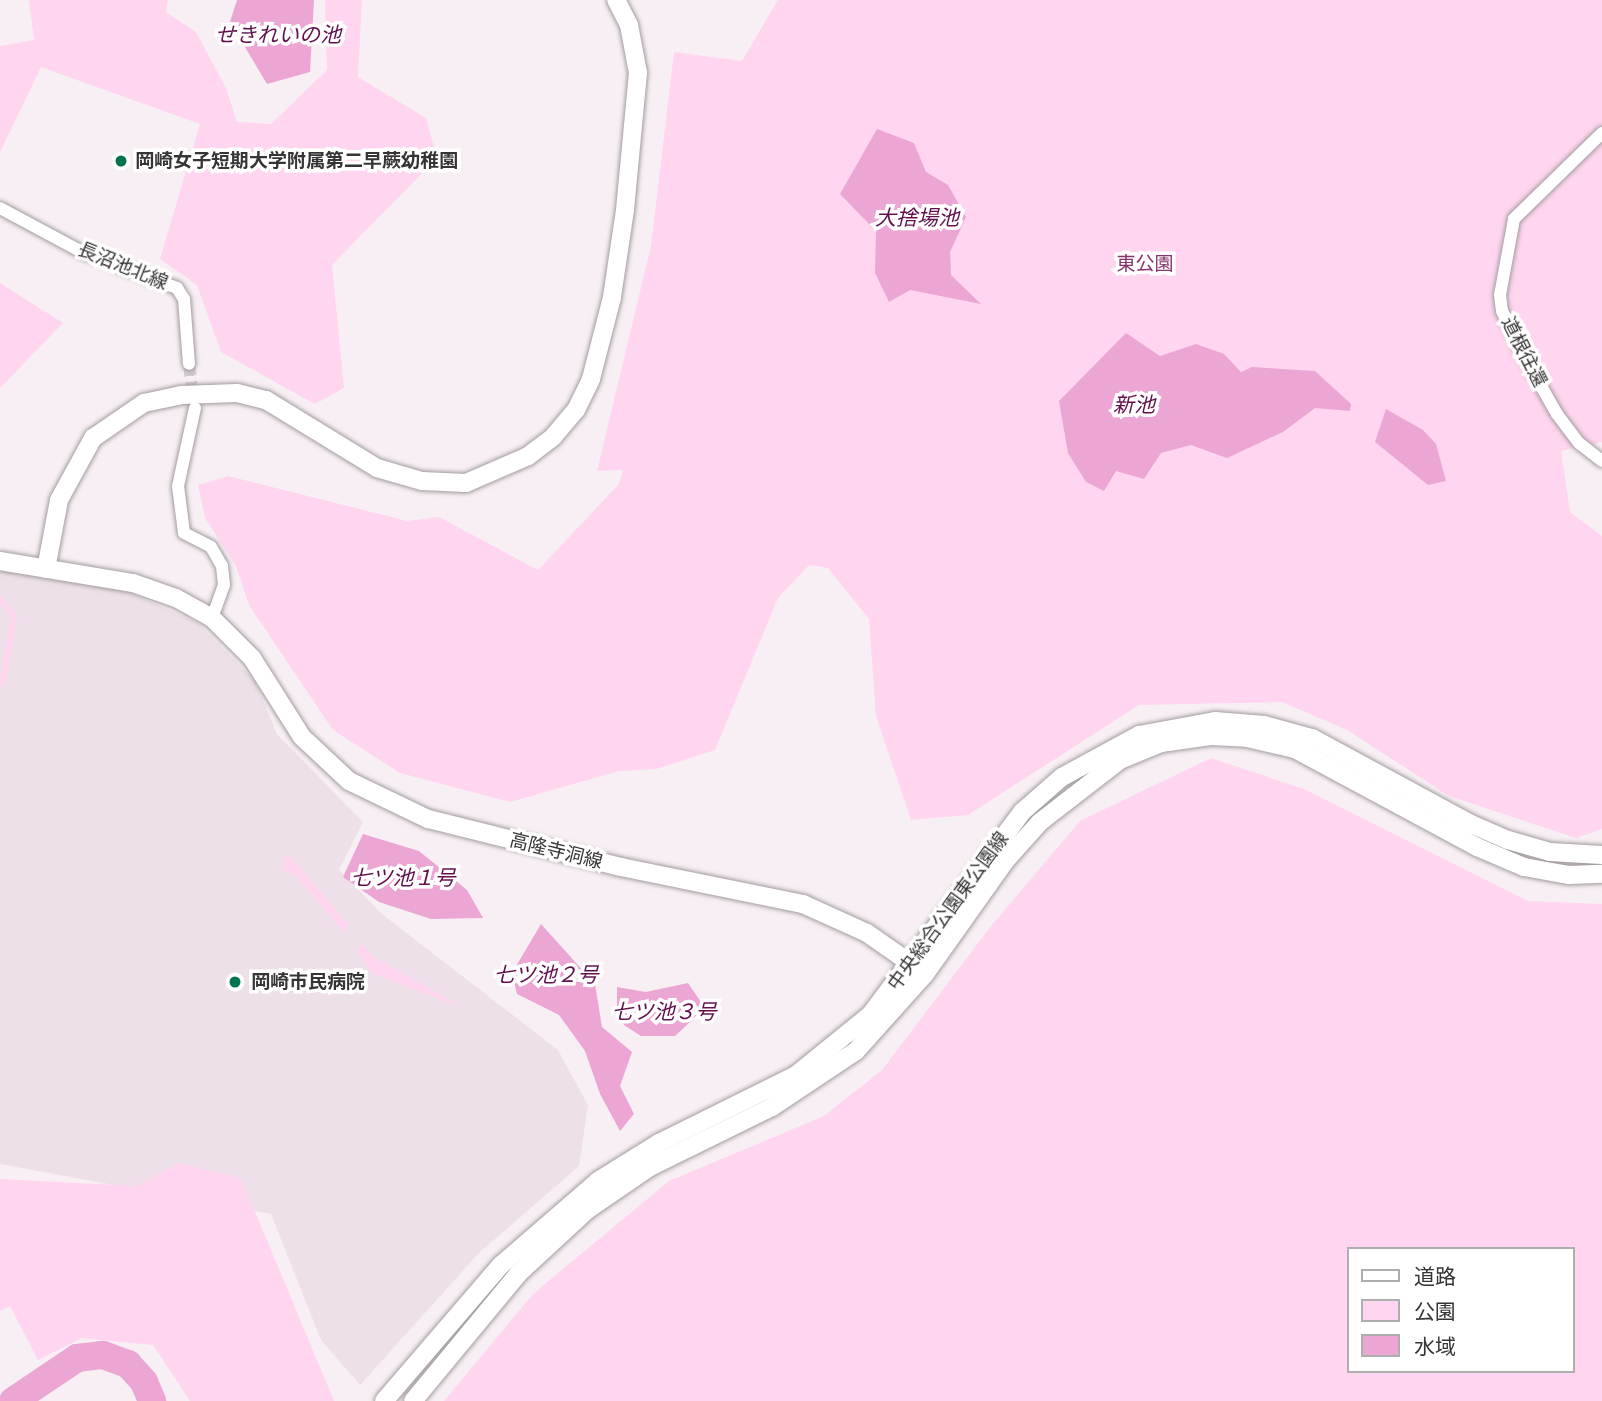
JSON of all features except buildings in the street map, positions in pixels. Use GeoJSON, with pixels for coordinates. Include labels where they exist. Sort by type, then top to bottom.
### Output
{"type":"FeatureCollection","features":[{"type":"Feature","properties":{"kind":"street"},"geometry":{"type":"LineString","coordinates":[[46,569],[59,500],[93,438],[144,403],[181,395],[237,393],[266,400],[377,468],[422,481],[466,483],[528,456],[554,437],[576,410],[591,379],[612,297],[620,247],[638,73],[629,25],[616,0]]}},
{"type":"Feature","properties":{"kind":"street","name":"道根往還"},"geometry":{"type":"LineString","coordinates":[[1602,133],[1514,219],[1500,295],[1513,334],[1557,414],[1579,443],[1602,461]]}},
{"type":"Feature","properties":{"kind":"street","name":"長沼池北線"},"geometry":{"type":"LineString","coordinates":[[0,208],[82,251],[177,288],[184,299],[189,364]]}},
{"type":"Feature","properties":{"kind":"street"},"geometry":{"type":"LineString","coordinates":[[0,561],[105,578],[176,597],[212,618],[223,585],[222,566],[212,547],[184,533],[178,486],[195,408]]}},
{"type":"Feature","properties":{"kind":"street","name":"高隆寺洞線"},"geometry":{"type":"LineString","coordinates":[[212,618],[251,658],[302,737],[349,781],[428,819],[621,867],[803,904],[867,933],[918,969]]}},
{"type":"Feature","properties":{"kind":"street","name":"中央総合公園東公園線"},"geometry":{"type":"LineString","coordinates":[[384,1401],[501,1265],[598,1181],[659,1143],[796,1075],[871,1014],[918,969],[976,868],[1022,812],[1062,777],[1139,735],[1180,725],[1215,721],[1264,725],[1312,738],[1471,824],[1508,840],[1550,852],[1602,855]]}},
{"type":"Feature","properties":{"kind":"street"},"geometry":{"type":"LineString","coordinates":[[413,1401],[518,1274],[587,1210],[650,1167],[772,1107],[856,1051],[918,969],[1040,822],[1120,760],[1161,743],[1223,737],[1295,749],[1477,847],[1524,867],[1569,875],[1602,874]]}},
{"type":"Feature","properties":{"kind":"shaded area","name":"岡崎市民病院"},"geometry":{"type":"Polygon","coordinates":[[[0,570],[117,587],[198,623],[255,681],[277,734],[363,822],[339,870],[382,914],[558,1050],[588,1105],[579,1166],[478,1254],[360,1385],[321,1340],[271,1214],[0,1164],[0,570]]]}},
{"type":"Feature","properties":{"kind":"green space"},"geometry":{"type":"Polygon","coordinates":[[[29,0],[168,0],[166,12],[196,32],[226,88],[237,122],[271,124],[327,70],[325,0],[362,0],[358,77],[426,118],[437,158],[332,265],[344,388],[315,404],[221,352],[197,285],[160,259],[200,124],[41,67],[0,152],[0,46],[34,40],[29,0]]]}},
{"type":"Feature","properties":{"kind":"green space","name":"東公園"},"geometry":{"type":"Polygon","coordinates":[[[778,0],[1602,0],[1602,442],[1561,451],[1570,512],[1602,536],[1602,829],[1576,838],[1449,796],[1347,730],[1282,702],[1139,705],[968,815],[911,820],[876,716],[869,619],[828,568],[809,565],[778,598],[715,750],[656,769],[619,771],[510,802],[400,773],[333,730],[249,605],[236,566],[205,518],[198,485],[228,476],[407,521],[439,517],[538,570],[619,484],[623,470],[597,471],[651,246],[674,52],[742,61],[778,0]]]}},
{"type":"Feature","properties":{"kind":"green space"},"geometry":{"type":"Polygon","coordinates":[[[0,283],[63,323],[0,388],[0,283]]]}},
{"type":"Feature","properties":{"kind":"green space"},"geometry":{"type":"Polygon","coordinates":[[[0,594],[17,617],[5,687],[0,684],[11,617],[0,603],[0,594]]]}},
{"type":"Feature","properties":{"kind":"green space"},"geometry":{"type":"Polygon","coordinates":[[[1211,758],[1304,789],[1528,901],[1602,904],[1602,1401],[444,1401],[533,1294],[669,1181],[824,1116],[882,1070],[991,926],[1080,821],[1211,758]]]}},
{"type":"Feature","properties":{"kind":"green space"},"geometry":{"type":"Polygon","coordinates":[[[290,856],[348,924],[344,932],[293,874],[282,871],[284,857],[290,856]]]}},
{"type":"Feature","properties":{"kind":"green space"},"geometry":{"type":"Polygon","coordinates":[[[363,944],[372,956],[466,1009],[372,973],[357,951],[363,944]]]}},
{"type":"Feature","properties":{"kind":"green space"},"geometry":{"type":"Polygon","coordinates":[[[178,1163],[241,1178],[334,1401],[190,1401],[153,1345],[82,1338],[38,1360],[10,1306],[0,1311],[0,1179],[138,1186],[178,1163]]]}},
{"type":"Feature","properties":{"kind":"water","name":"せきれいの池"},"geometry":{"type":"Polygon","coordinates":[[[237,0],[314,0],[310,72],[267,84],[230,22],[237,0]]]}},
{"type":"Feature","properties":{"kind":"water","name":"大捨場池"},"geometry":{"type":"Polygon","coordinates":[[[877,129],[914,143],[926,172],[948,185],[966,217],[950,252],[951,275],[981,304],[910,290],[889,302],[875,273],[876,231],[840,194],[877,129]]]}},
{"type":"Feature","properties":{"kind":"water","name":"新池"},"geometry":{"type":"Polygon","coordinates":[[[1126,333],[1160,356],[1196,344],[1224,354],[1241,372],[1252,367],[1315,371],[1351,404],[1350,411],[1315,408],[1283,432],[1227,458],[1191,445],[1161,453],[1144,479],[1116,471],[1104,491],[1086,482],[1068,453],[1059,401],[1126,333]]]}},
{"type":"Feature","properties":{"kind":"water"},"geometry":{"type":"Polygon","coordinates":[[[1386,409],[1423,430],[1436,444],[1446,481],[1428,485],[1375,442],[1386,409]]]}},
{"type":"Feature","properties":{"kind":"water","name":"七ツ池１号"},"geometry":{"type":"Polygon","coordinates":[[[363,834],[419,851],[467,890],[483,918],[431,919],[379,902],[343,877],[363,834]]]}},
{"type":"Feature","properties":{"kind":"water","name":"七ツ池２号"},"geometry":{"type":"Polygon","coordinates":[[[541,924],[595,984],[602,1027],[632,1052],[620,1086],[634,1114],[620,1131],[600,1094],[585,1051],[559,1015],[517,994],[512,973],[541,924]]]}},
{"type":"Feature","properties":{"kind":"water","name":"七ツ池３号"},"geometry":{"type":"Polygon","coordinates":[[[688,983],[705,1008],[675,1036],[641,1036],[624,1025],[617,1009],[617,987],[646,992],[688,983]]]}},
{"type":"Feature","properties":{"kind":"waterway"},"geometry":{"type":"LineString","coordinates":[[13,1401],[77,1358],[103,1355],[128,1364],[144,1382],[152,1401]]}},
{"type":"Feature","properties":{"kind":"tunnel"},"geometry":{"type":"LineString","coordinates":[[189,364],[194,402]]}},
{"type":"Feature","properties":{"kind":"place","name":"岡崎女子短期大学附属第二早蕨幼稚園"},"geometry":{"type":"Point","coordinates":[121,161]}},
{"type":"Feature","properties":{"kind":"place","name":"岡崎市民病院"},"geometry":{"type":"Point","coordinates":[235,982]}}]}
